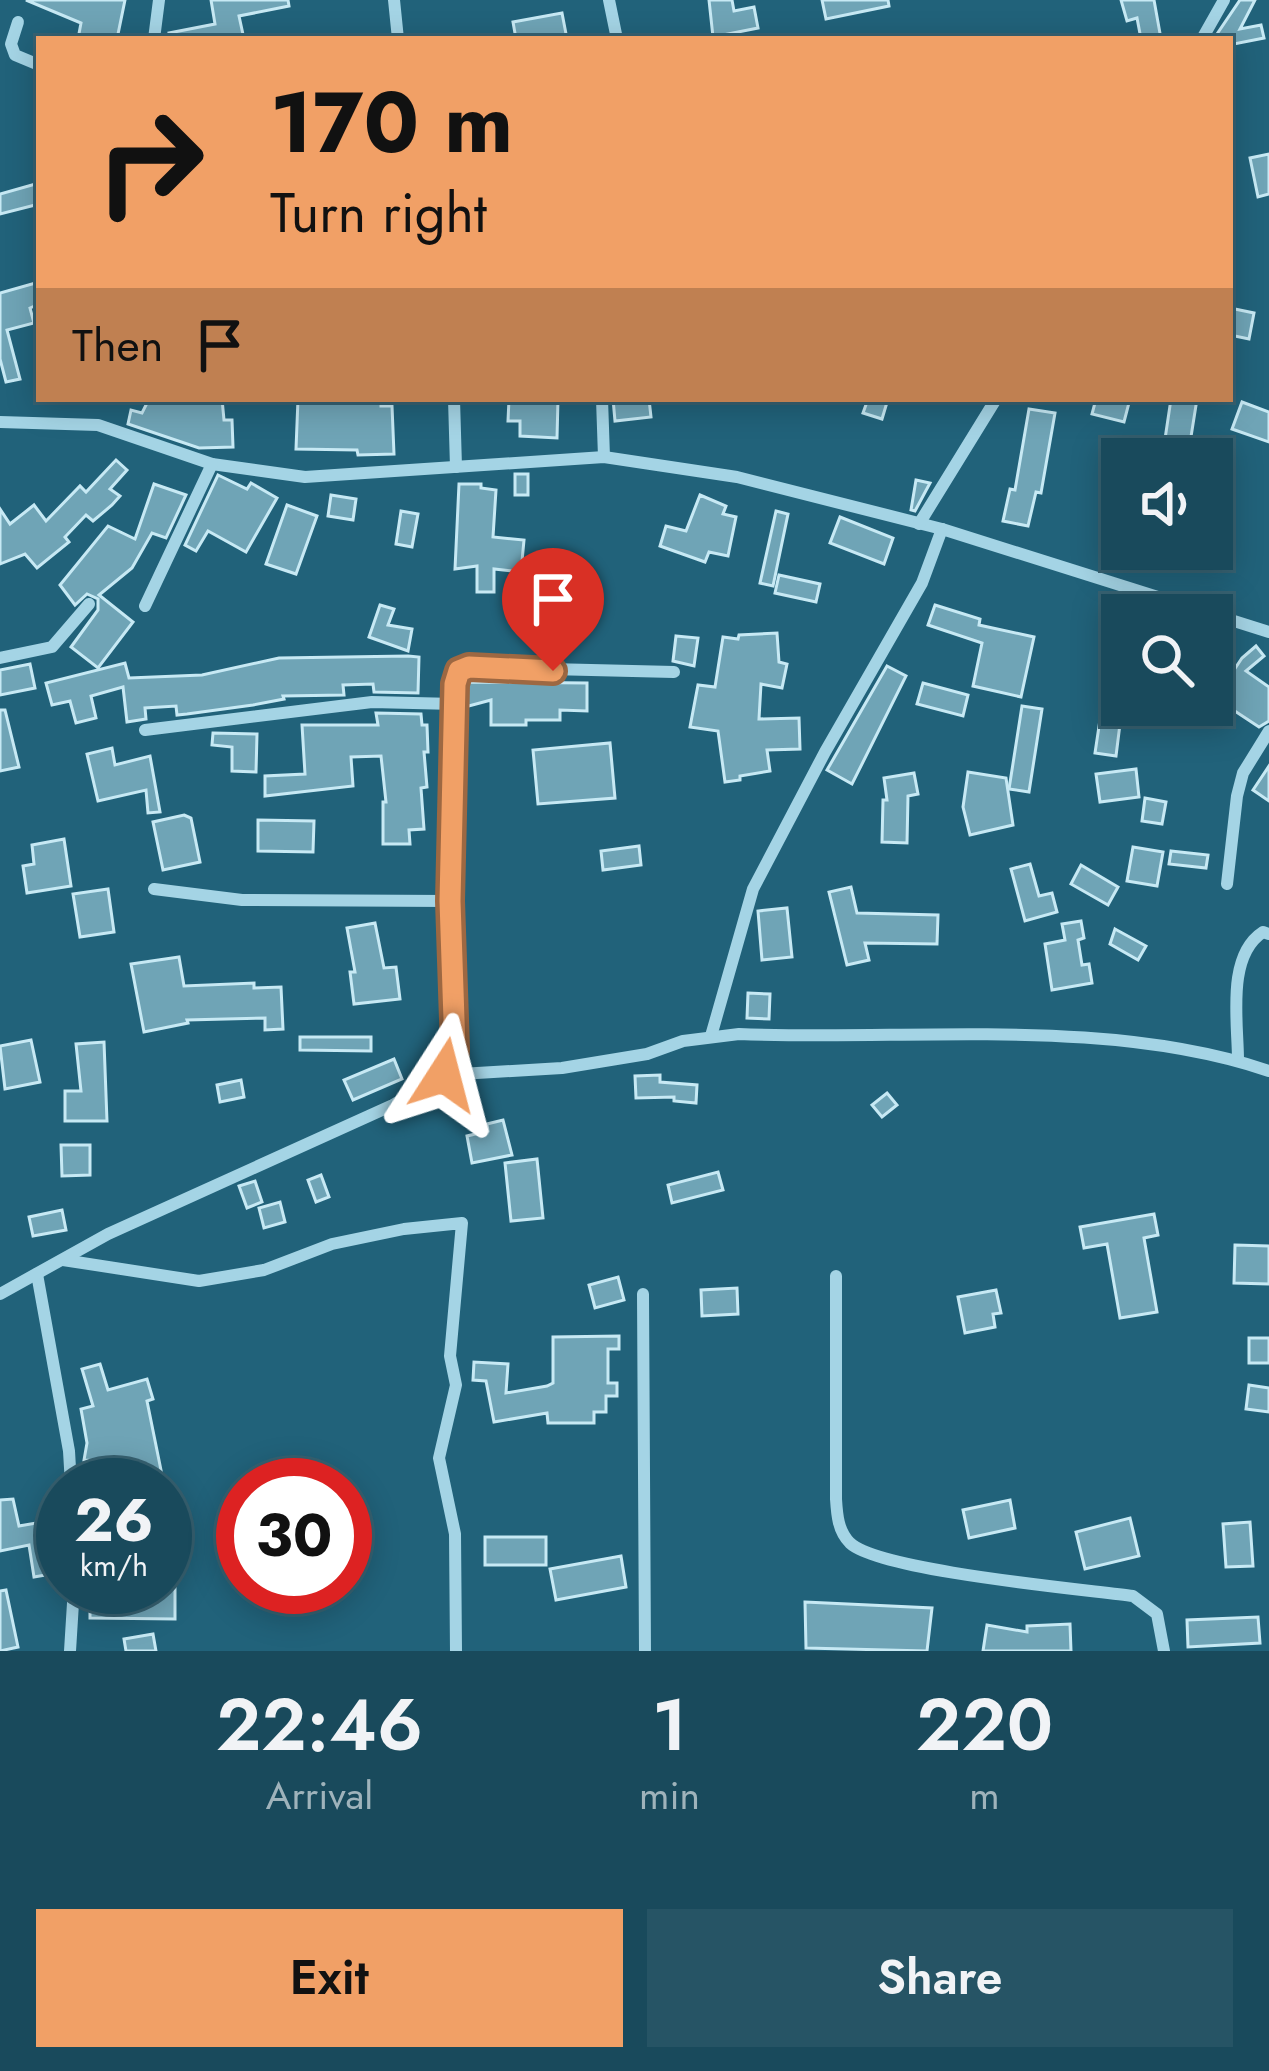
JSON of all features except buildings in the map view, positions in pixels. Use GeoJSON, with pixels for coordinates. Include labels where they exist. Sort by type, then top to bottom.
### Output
{"type":"FeatureCollection","features":[{"type":"Feature","properties":{"kind":"street"},"geometry":{"type":"LineString","coordinates":[[154,36],[159,0]]}},
{"type":"Feature","properties":{"kind":"street"},"geometry":{"type":"LineString","coordinates":[[394,0],[398,36]]}},
{"type":"Feature","properties":{"kind":"street"},"geometry":{"type":"LineString","coordinates":[[609,0],[616,36]]}},
{"type":"Feature","properties":{"kind":"street"},"geometry":{"type":"LineString","coordinates":[[1204,36],[1224,0]]}},
{"type":"Feature","properties":{"kind":"street"},"geometry":{"type":"LineString","coordinates":[[17,22],[11,44],[15,55],[36,64]]}},
{"type":"Feature","properties":{"kind":"street"},"geometry":{"type":"LineString","coordinates":[[454,402],[456,466]]}},
{"type":"Feature","properties":{"kind":"street"},"geometry":{"type":"LineString","coordinates":[[602,402],[604,458]]}},
{"type":"Feature","properties":{"kind":"street"},"geometry":{"type":"LineString","coordinates":[[920,524],[994,402]]}},
{"type":"Feature","properties":{"kind":"street"},"geometry":{"type":"LineString","coordinates":[[0,422],[98,425],[212,464],[304,478],[604,458],[737,477],[942,530],[1269,632]]}},
{"type":"Feature","properties":{"kind":"street"},"geometry":{"type":"LineString","coordinates":[[145,606],[212,464]]}},
{"type":"Feature","properties":{"kind":"street"},"geometry":{"type":"LineString","coordinates":[[711,1036],[753,890],[922,583],[942,530]]}},
{"type":"Feature","properties":{"kind":"street"},"geometry":{"type":"LineString","coordinates":[[0,658],[52,647],[89,604]]}},
{"type":"Feature","properties":{"kind":"street"},"geometry":{"type":"LineString","coordinates":[[0,1294],[108,1234],[394,1105],[444,1075],[454,1062],[450,901],[459,671],[469,667],[674,672]]}},
{"type":"Feature","properties":{"kind":"street"},"geometry":{"type":"LineString","coordinates":[[145,730],[372,702],[455,704]]}},
{"type":"Feature","properties":{"kind":"street"},"geometry":{"type":"LineString","coordinates":[[1227,884],[1243,773],[1269,731]]}},
{"type":"Feature","properties":{"kind":"street"},"geometry":{"type":"LineString","coordinates":[[154,889],[242,900],[450,901]]}},
{"type":"Feature","properties":{"kind":"street"},"geometry":{"type":"LineString","coordinates":[[1238,1060],[1242,960],[1249,941],[1263,932],[1269,934]]}},
{"type":"Feature","properties":{"kind":"street"},"geometry":{"type":"LineString","coordinates":[[444,1075],[562,1068],[647,1054],[711,1036],[1088,1038],[1238,1060],[1269,1071]]}},
{"type":"Feature","properties":{"kind":"street"},"geometry":{"type":"LineString","coordinates":[[63,1260],[199,1281],[265,1270],[332,1244],[461,1223],[451,1357],[457,1385],[439,1458],[455,1534],[456,1651]]}},
{"type":"Feature","properties":{"kind":"street"},"geometry":{"type":"LineString","coordinates":[[37,1274],[69,1458]]}},
{"type":"Feature","properties":{"kind":"street"},"geometry":{"type":"LineString","coordinates":[[836,1276],[836,1499],[843,1534],[850,1543],[897,1563],[1133,1596],[1157,1614],[1164,1651]]}},
{"type":"Feature","properties":{"kind":"street"},"geometry":{"type":"LineString","coordinates":[[644,1294],[645,1651]]}},
{"type":"Feature","properties":{"kind":"street"},"geometry":{"type":"LineString","coordinates":[[70,1651],[72,1614]]}},
{"type":"Feature","properties":{"kind":"route"},"geometry":{"type":"LineString","coordinates":[[444,1075],[454,1062],[455,1049],[450,901],[455,684],[459,671],[469,667],[553,671]]}}]}
